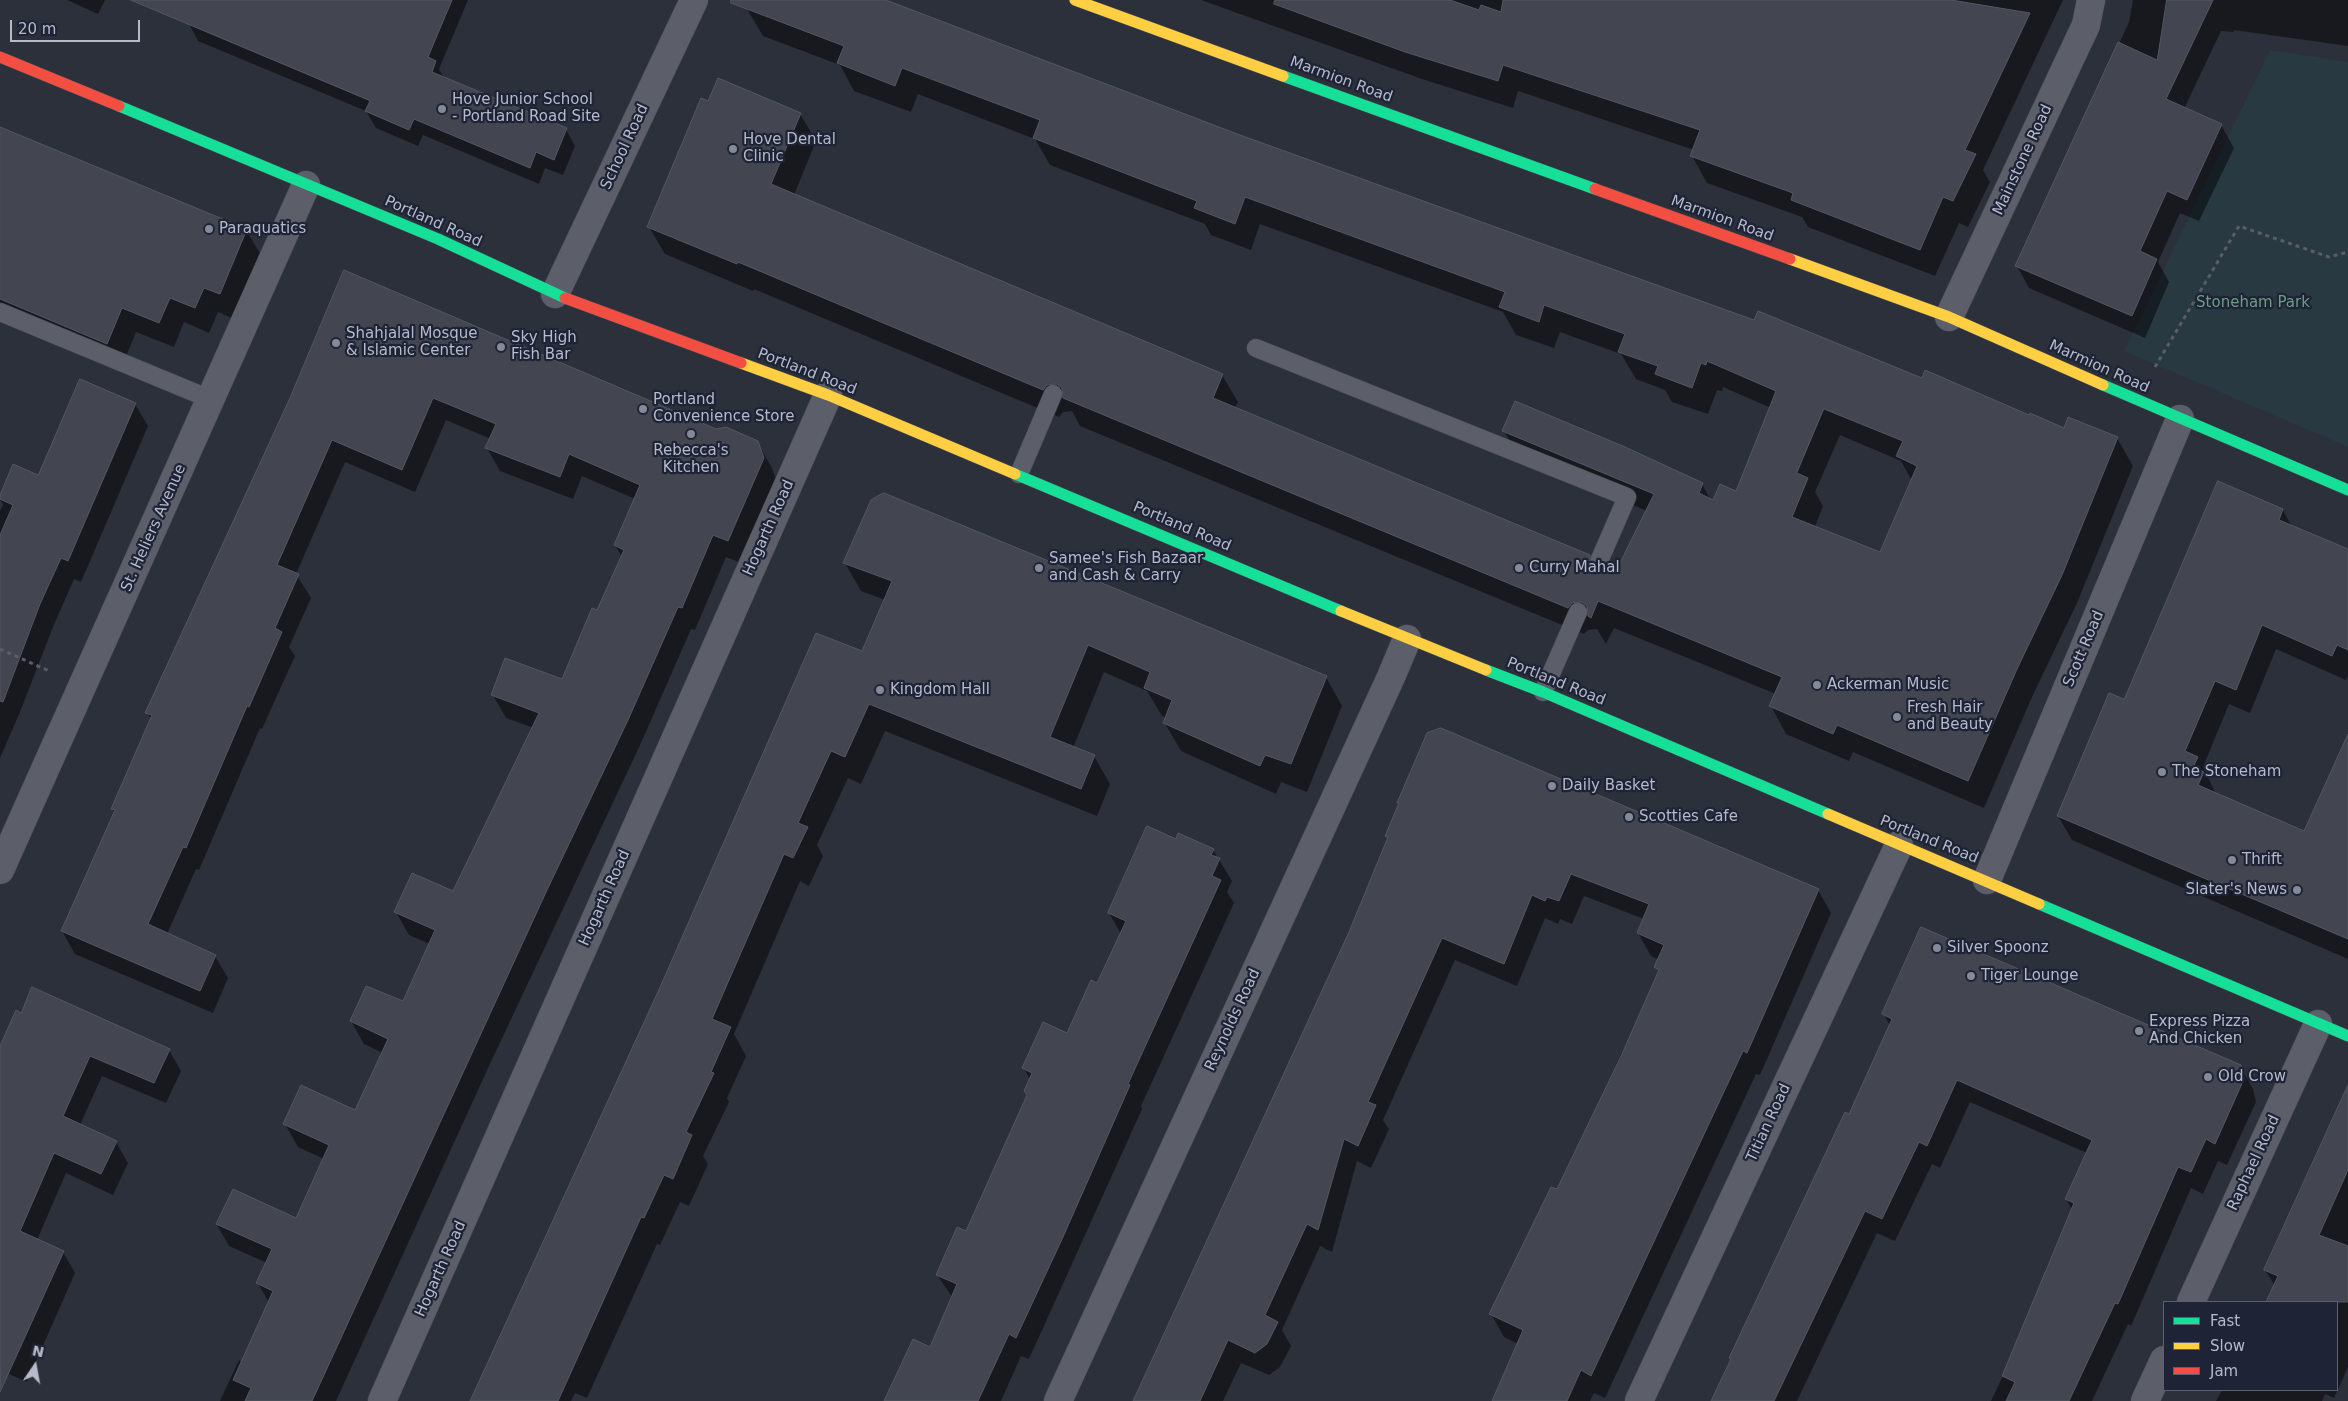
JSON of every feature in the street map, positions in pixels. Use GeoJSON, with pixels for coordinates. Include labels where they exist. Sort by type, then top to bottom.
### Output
{"type":"FeatureCollection","features":[{"type":"Feature","properties":{"kind":"street","name":"School Road"},"geometry":{"type":"LineString","coordinates":[[555,294],[694,0]]}},
{"type":"Feature","properties":{"kind":"street","name":"Marmion Road"},"geometry":{"type":"LineString","coordinates":[[1075,0],[1948,317],[2180,419],[2348,490]]}},
{"type":"Feature","properties":{"kind":"street","name":"Mainstone Road"},"geometry":{"type":"LineString","coordinates":[[1948,317],[2086,25],[2091,0]]}},
{"type":"Feature","properties":{"kind":"street","name":"Portland Road"},"geometry":{"type":"LineString","coordinates":[[0,58],[438,239],[555,294],[828,396],[1019,474],[1407,639],[1543,692],[1899,845],[1987,880],[2348,1036]]}},
{"type":"Feature","properties":{"kind":"street","name":"St. Heliers Avenue"},"geometry":{"type":"LineString","coordinates":[[0,870],[84,686],[306,185]]}},
{"type":"Feature","properties":{"kind":"street","name":"Hogarth Road"},"geometry":{"type":"LineString","coordinates":[[382,1401],[828,396]]}},
{"type":"Feature","properties":{"kind":"street","name":"Scott Road"},"geometry":{"type":"LineString","coordinates":[[1987,880],[2180,419]]}},
{"type":"Feature","properties":{"kind":"street","name":"Reynolds Road"},"geometry":{"type":"LineString","coordinates":[[1058,1401],[1407,639]]}},
{"type":"Feature","properties":{"kind":"street","name":"Titian Road"},"geometry":{"type":"LineString","coordinates":[[1640,1401],[1899,845]]}},
{"type":"Feature","properties":{"kind":"street","name":"Raphael Road"},"geometry":{"type":"LineString","coordinates":[[2191,1301],[2318,1024]]}},
{"type":"Feature","properties":{"kind":"street"},"geometry":{"type":"LineString","coordinates":[[2146,1401],[2163,1362]]}},
{"type":"Feature","properties":{"kind":"lane"},"geometry":{"type":"LineString","coordinates":[[0,312],[210,399]]}},
{"type":"Feature","properties":{"kind":"lane"},"geometry":{"type":"LineString","coordinates":[[1256,348],[1627,497],[1600,559]]}},
{"type":"Feature","properties":{"kind":"lane"},"geometry":{"type":"LineString","coordinates":[[1019,474],[1053,394]]}},
{"type":"Feature","properties":{"kind":"lane"},"geometry":{"type":"LineString","coordinates":[[1543,692],[1578,612]]}},
{"type":"Feature","properties":{"kind":"path"},"geometry":{"type":"LineString","coordinates":[[2139,401],[2156,364],[2239,226],[2329,257],[2348,252]]}},
{"type":"Feature","properties":{"kind":"path"},"geometry":{"type":"LineString","coordinates":[[0,649],[84,686]]}},
{"type":"Feature","properties":{"kind":"green space","name":"Stoneham Park"},"geometry":{"type":"Polygon","coordinates":[[[2270,50],[2348,62],[2348,447],[2124,351],[2270,50]]]}},
{"type":"Feature","properties":{"kind":"building"},"geometry":{"type":"Polygon","coordinates":[[[131,0],[452,0],[428,57],[436,61],[432,72],[567,128],[554,160],[536,152],[530,168],[414,119],[409,130],[365,111],[370,101],[131,0]]]}},
{"type":"Feature","properties":{"kind":"building"},"geometry":{"type":"Polygon","coordinates":[[[731,0],[886,0],[1240,135],[1754,320],[1758,311],[1922,378],[1925,370],[2064,428],[2068,417],[2118,437],[2062,575],[2017,669],[1968,781],[1837,725],[1833,734],[1769,706],[1782,677],[1598,601],[1591,618],[1588,616],[1587,606],[1582,602],[1572,603],[1568,608],[1063,398],[1062,388],[1057,384],[1047,385],[1043,390],[738,262],[737,264],[647,227],[701,98],[708,101],[718,78],[801,113],[771,184],[1223,374],[1213,398],[1590,555],[1591,565],[1601,570],[1610,563],[1618,567],[1654,494],[1502,431],[1515,401],[1625,447],[1703,483],[1699,493],[1713,500],[1720,484],[1736,491],[1776,391],[1707,361],[1706,365],[1701,363],[1692,388],[1655,374],[1658,366],[1618,352],[1625,334],[1544,305],[1539,322],[1499,307],[1505,292],[1245,197],[1235,224],[1194,208],[1197,201],[1033,138],[1040,120],[902,68],[895,86],[837,63],[844,46],[731,3],[731,0]],[[1824,409],[1797,473],[1808,478],[1792,517],[1880,552],[1917,466],[1896,456],[1903,441],[1824,409]]]}},
{"type":"Feature","properties":{"kind":"building"},"geometry":{"type":"Polygon","coordinates":[[[1275,0],[1450,0],[1479,10],[1481,5],[1501,12],[1503,0],[1951,0],[2030,13],[1965,150],[1976,154],[1953,201],[1943,197],[1920,250],[1791,200],[1793,193],[1690,156],[1700,130],[1503,65],[1498,81],[1405,52],[1274,4],[1275,0]]]}},
{"type":"Feature","properties":{"kind":"building"},"geometry":{"type":"Polygon","coordinates":[[[2167,0],[2213,0],[2166,99],[2222,124],[2187,200],[2167,191],[2140,251],[2157,259],[2132,316],[2015,266],[2118,42],[2157,60],[2167,0]]]}},
{"type":"Feature","properties":{"kind":"building"},"geometry":{"type":"Polygon","coordinates":[[[0,127],[247,229],[220,294],[204,288],[195,308],[170,298],[159,323],[122,308],[107,344],[0,299],[0,127]]]}},
{"type":"Feature","properties":{"kind":"building"},"geometry":{"type":"Polygon","coordinates":[[[344,270],[716,429],[726,427],[758,441],[764,458],[728,541],[713,535],[682,608],[678,607],[628,720],[547,890],[312,1401],[245,1401],[251,1388],[233,1380],[273,1291],[256,1283],[272,1249],[216,1224],[233,1189],[296,1218],[329,1145],[283,1124],[301,1085],[355,1110],[388,1039],[350,1021],[366,986],[403,1001],[435,930],[394,912],[412,873],[453,891],[539,713],[491,695],[505,658],[562,679],[592,608],[597,610],[624,550],[614,545],[640,485],[569,454],[560,477],[485,448],[496,424],[433,398],[402,470],[332,440],[277,565],[299,574],[275,628],[282,632],[249,707],[247,706],[186,848],[183,847],[148,924],[216,955],[200,991],[61,931],[115,810],[111,809],[152,715],[145,713],[290,398],[344,270]]]}},
{"type":"Feature","properties":{"kind":"building"},"geometry":{"type":"Polygon","coordinates":[[[80,379],[136,403],[68,561],[61,558],[40,604],[3,702],[0,701],[0,535],[13,505],[0,499],[0,495],[13,464],[38,475],[80,379]]]}},
{"type":"Feature","properties":{"kind":"building"},"geometry":{"type":"Polygon","coordinates":[[[2218,481],[2283,509],[2279,520],[2348,549],[2348,650],[2337,645],[2332,656],[2262,625],[2236,690],[2215,681],[2185,751],[2198,757],[2193,767],[2204,772],[2198,785],[2304,831],[2348,734],[2348,939],[2057,816],[2109,693],[2124,699],[2218,481]]]}},
{"type":"Feature","properties":{"kind":"building"},"geometry":{"type":"Polygon","coordinates":[[[884,493],[1327,676],[1291,764],[1265,755],[1260,766],[1163,723],[1172,700],[1144,688],[1150,672],[1088,645],[1050,737],[1095,755],[1081,789],[869,704],[845,757],[831,751],[798,823],[808,827],[793,858],[784,854],[712,1019],[731,1027],[711,1072],[714,1073],[686,1132],[692,1135],[673,1179],[664,1175],[644,1218],[641,1217],[558,1401],[470,1401],[657,994],[816,633],[862,651],[892,581],[843,563],[871,500],[884,493]]]}},
{"type":"Feature","properties":{"kind":"building"},"geometry":{"type":"Polygon","coordinates":[[[1441,728],[1819,889],[1747,1053],[1743,1051],[1591,1376],[1581,1370],[1567,1401],[1492,1401],[1523,1330],[1489,1314],[1551,1187],[1557,1189],[1621,1056],[1659,970],[1654,967],[1664,945],[1637,933],[1649,904],[1571,874],[1559,901],[1547,897],[1545,901],[1532,895],[1504,964],[1442,938],[1368,1102],[1376,1105],[1358,1146],[1344,1139],[1318,1230],[1307,1224],[1265,1315],[1278,1322],[1267,1344],[1255,1353],[1228,1340],[1200,1401],[1133,1401],[1349,932],[1388,837],[1385,836],[1399,803],[1397,803],[1427,733],[1441,728]]]}},
{"type":"Feature","properties":{"kind":"building"},"geometry":{"type":"Polygon","coordinates":[[[1147,826],[1176,839],[1178,833],[1214,849],[1211,855],[1220,858],[1212,876],[1221,880],[1128,1084],[1130,1085],[1063,1237],[1016,1338],[1009,1334],[978,1401],[884,1401],[913,1339],[930,1347],[957,1284],[936,1275],[957,1227],[966,1231],[1027,1095],[1024,1091],[1032,1073],[1022,1068],[1043,1022],[1067,1033],[1091,980],[1097,983],[1126,921],[1108,913],[1147,826]]]}},
{"type":"Feature","properties":{"kind":"building"},"geometry":{"type":"Polygon","coordinates":[[[1921,927],[2241,1065],[2244,1079],[2215,1144],[2206,1139],[2191,1172],[2178,1167],[2118,1304],[2115,1303],[2069,1401],[2006,1401],[2015,1382],[2002,1376],[2074,1203],[2065,1199],[2092,1140],[1957,1080],[1927,1146],[1919,1142],[1882,1219],[1865,1211],[1774,1401],[1711,1401],[1731,1359],[1729,1358],[1845,1112],[1849,1114],[1892,1019],[1882,1014],[1921,927]]]}},
{"type":"Feature","properties":{"kind":"building"},"geometry":{"type":"Polygon","coordinates":[[[32,987],[170,1049],[154,1083],[90,1056],[63,1116],[117,1141],[101,1174],[54,1153],[20,1231],[64,1251],[0,1392],[0,1046],[16,1010],[21,1013],[32,987]]]}},
{"type":"Feature","properties":{"kind":"building"},"geometry":{"type":"Polygon","coordinates":[[[2348,1085],[2348,1170],[2319,1235],[2348,1246],[2348,1302],[2266,1301],[2278,1276],[2264,1270],[2348,1085]]]}},
{"type":"Feature","properties":{"kind":"traffic: fast"},"geometry":{"type":"LineString","coordinates":[[1283,76],[1595,189]]}},
{"type":"Feature","properties":{"kind":"traffic: fast"},"geometry":{"type":"LineString","coordinates":[[119,106],[438,239],[565,298]]}},
{"type":"Feature","properties":{"kind":"traffic: fast"},"geometry":{"type":"LineString","coordinates":[[2103,385],[2348,490]]}},
{"type":"Feature","properties":{"kind":"traffic: fast"},"geometry":{"type":"LineString","coordinates":[[1015,474],[1341,611]]}},
{"type":"Feature","properties":{"kind":"traffic: fast"},"geometry":{"type":"LineString","coordinates":[[1486,670],[1543,692],[1828,814]]}},
{"type":"Feature","properties":{"kind":"traffic: fast"},"geometry":{"type":"LineString","coordinates":[[2039,904],[2348,1036]]}},
{"type":"Feature","properties":{"kind":"traffic: slow"},"geometry":{"type":"LineString","coordinates":[[1075,0],[1283,76]]}},
{"type":"Feature","properties":{"kind":"traffic: slow"},"geometry":{"type":"LineString","coordinates":[[1790,259],[1949,317],[2103,385]]}},
{"type":"Feature","properties":{"kind":"traffic: slow"},"geometry":{"type":"LineString","coordinates":[[741,363],[828,395],[1015,474]]}},
{"type":"Feature","properties":{"kind":"traffic: slow"},"geometry":{"type":"LineString","coordinates":[[1341,611],[1486,670]]}},
{"type":"Feature","properties":{"kind":"traffic: slow"},"geometry":{"type":"LineString","coordinates":[[1828,814],[2039,904]]}},
{"type":"Feature","properties":{"kind":"traffic: jam"},"geometry":{"type":"LineString","coordinates":[[0,57],[119,106]]}},
{"type":"Feature","properties":{"kind":"traffic: jam"},"geometry":{"type":"LineString","coordinates":[[1595,189],[1790,259]]}},
{"type":"Feature","properties":{"kind":"traffic: jam"},"geometry":{"type":"LineString","coordinates":[[565,298],[741,363]]}},
{"type":"Feature","properties":{"kind":"place","name":"Hove Junior School - Portland Road Site"},"geometry":{"type":"Point","coordinates":[442,109]}},
{"type":"Feature","properties":{"kind":"place","name":"Hove Dental Clinic"},"geometry":{"type":"Point","coordinates":[733,149]}},
{"type":"Feature","properties":{"kind":"place","name":"Paraquatics"},"geometry":{"type":"Point","coordinates":[209,229]}},
{"type":"Feature","properties":{"kind":"place","name":"Shahjalal Mosque & Islamic Center"},"geometry":{"type":"Point","coordinates":[336,343]}},
{"type":"Feature","properties":{"kind":"place","name":"Sky High Fish Bar"},"geometry":{"type":"Point","coordinates":[501,347]}},
{"type":"Feature","properties":{"kind":"place","name":"Portland Convenience Store"},"geometry":{"type":"Point","coordinates":[643,409]}},
{"type":"Feature","properties":{"kind":"place","name":"Rebecca's Kitchen"},"geometry":{"type":"Point","coordinates":[691,434]}},
{"type":"Feature","properties":{"kind":"place","name":"Samee's Fish Bazaar and Cash & Carry"},"geometry":{"type":"Point","coordinates":[1039,568]}},
{"type":"Feature","properties":{"kind":"place","name":"Curry Mahal"},"geometry":{"type":"Point","coordinates":[1519,568]}},
{"type":"Feature","properties":{"kind":"place","name":"Ackerman Music"},"geometry":{"type":"Point","coordinates":[1817,685]}},
{"type":"Feature","properties":{"kind":"place","name":"Kingdom Hall"},"geometry":{"type":"Point","coordinates":[880,690]}},
{"type":"Feature","properties":{"kind":"place","name":"Fresh Hair and Beauty"},"geometry":{"type":"Point","coordinates":[1897,717]}},
{"type":"Feature","properties":{"kind":"place","name":"The Stoneham"},"geometry":{"type":"Point","coordinates":[2162,772]}},
{"type":"Feature","properties":{"kind":"place","name":"Daily Basket"},"geometry":{"type":"Point","coordinates":[1552,786]}},
{"type":"Feature","properties":{"kind":"place","name":"Scotties Cafe"},"geometry":{"type":"Point","coordinates":[1629,817]}},
{"type":"Feature","properties":{"kind":"place","name":"Thrift"},"geometry":{"type":"Point","coordinates":[2232,860]}},
{"type":"Feature","properties":{"kind":"place","name":"Slater's News"},"geometry":{"type":"Point","coordinates":[2297,890]}},
{"type":"Feature","properties":{"kind":"place","name":"Silver Spoonz"},"geometry":{"type":"Point","coordinates":[1937,948]}},
{"type":"Feature","properties":{"kind":"place","name":"Tiger Lounge"},"geometry":{"type":"Point","coordinates":[1971,976]}},
{"type":"Feature","properties":{"kind":"place","name":"Express Pizza And Chicken"},"geometry":{"type":"Point","coordinates":[2139,1031]}},
{"type":"Feature","properties":{"kind":"place","name":"Old Crow"},"geometry":{"type":"Point","coordinates":[2208,1077]}}]}
